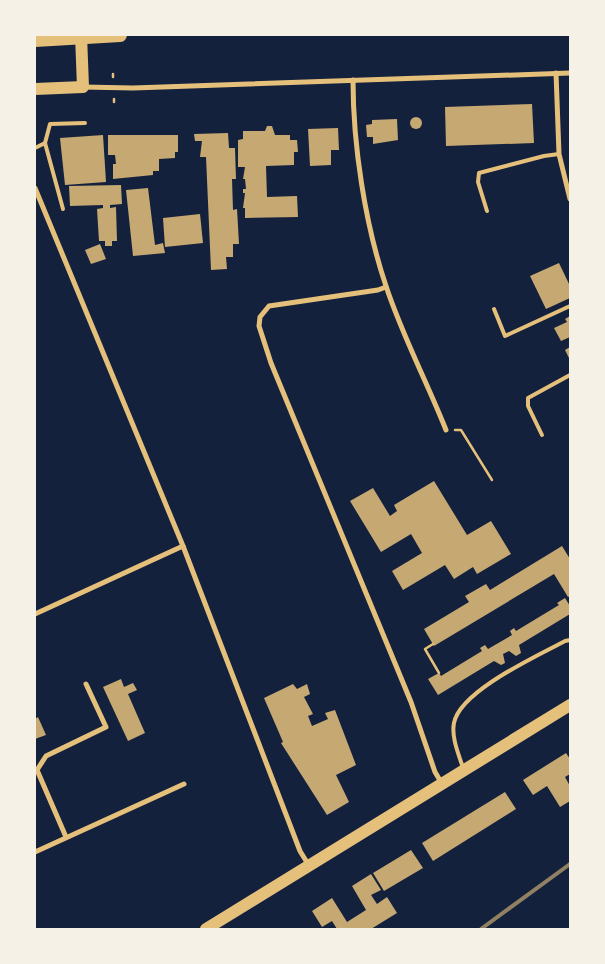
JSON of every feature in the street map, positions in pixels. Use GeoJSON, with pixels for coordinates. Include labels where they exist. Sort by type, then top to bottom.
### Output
{"type":"FeatureCollection","features":[{"type":"Feature","properties":{"kind":"highway"},"geometry":{"type":"LineString","coordinates":[[35,40],[120,35]]}},
{"type":"Feature","properties":{"kind":"main road"},"geometry":{"type":"LineString","coordinates":[[35,89],[83,86],[81,35]]}},
{"type":"Feature","properties":{"kind":"main road"},"geometry":{"type":"LineString","coordinates":[[206,929],[441,782],[570,705]]}},
{"type":"Feature","properties":{"kind":"street"},"geometry":{"type":"LineString","coordinates":[[556,73],[559,154],[570,199]]}},
{"type":"Feature","properties":{"kind":"street"},"geometry":{"type":"LineString","coordinates":[[83,86],[133,88],[570,73]]}},
{"type":"Feature","properties":{"kind":"street"},"geometry":{"type":"LineString","coordinates":[[353,80],[356,150],[378,258],[386,287],[446,430]]}},
{"type":"Feature","properties":{"kind":"street"},"geometry":{"type":"LineString","coordinates":[[35,188],[183,546],[300,851],[308,864]]}},
{"type":"Feature","properties":{"kind":"street"},"geometry":{"type":"LineString","coordinates":[[386,287],[378,290],[269,306],[260,317],[259,326],[289,409],[411,702],[435,772],[441,782]]}},
{"type":"Feature","properties":{"kind":"street"},"geometry":{"type":"LineString","coordinates":[[35,614],[183,546]]}},
{"type":"Feature","properties":{"kind":"street"},"geometry":{"type":"LineString","coordinates":[[66,837],[36,770],[46,756],[106,728],[86,684]]}},
{"type":"Feature","properties":{"kind":"street"},"geometry":{"type":"LineString","coordinates":[[35,852],[184,784]]}},
{"type":"Feature","properties":{"kind":"lane"},"geometry":{"type":"LineString","coordinates":[[63,209],[45,144],[50,124],[85,123]]}},
{"type":"Feature","properties":{"kind":"lane"},"geometry":{"type":"LineString","coordinates":[[35,148],[45,144]]}},
{"type":"Feature","properties":{"kind":"lane"},"geometry":{"type":"LineString","coordinates":[[487,211],[478,182],[479,173],[544,156],[559,154]]}},
{"type":"Feature","properties":{"kind":"lane"},"geometry":{"type":"LineString","coordinates":[[494,309],[505,336],[570,306]]}},
{"type":"Feature","properties":{"kind":"lane"},"geometry":{"type":"LineString","coordinates":[[542,435],[528,406],[528,398],[570,375]]}},
{"type":"Feature","properties":{"kind":"lane"},"geometry":{"type":"LineString","coordinates":[[463,770],[453,724],[463,706],[509,671],[564,641],[570,640]]}},
{"type":"Feature","properties":{"kind":"path"},"geometry":{"type":"LineString","coordinates":[[461,430],[492,480]]}},
{"type":"Feature","properties":{"kind":"path"},"geometry":{"type":"LineString","coordinates":[[433,644],[425,649],[439,673]]}},
{"type":"Feature","properties":{"kind":"building"},"geometry":{"type":"Polygon","coordinates":[[[532,104],[534,143],[446,146],[445,107],[532,104]]]}},
{"type":"Feature","properties":{"kind":"building"},"geometry":{"type":"Polygon","coordinates":[[[416,117],[422,123],[416,129],[410,123],[416,117]]]}},
{"type":"Feature","properties":{"kind":"building"},"geometry":{"type":"Polygon","coordinates":[[[397,119],[398,140],[373,144],[373,137],[367,137],[366,125],[372,124],[372,120],[397,119]]]}},
{"type":"Feature","properties":{"kind":"building"},"geometry":{"type":"Polygon","coordinates":[[[267,126],[272,126],[275,135],[290,135],[290,140],[297,140],[298,152],[294,152],[294,165],[266,166],[267,197],[297,196],[298,217],[245,218],[245,208],[243,208],[245,193],[243,193],[243,189],[246,189],[245,179],[243,179],[245,167],[238,167],[238,140],[243,139],[243,131],[265,131],[267,126]]]}},
{"type":"Feature","properties":{"kind":"building"},"geometry":{"type":"Polygon","coordinates":[[[338,128],[339,150],[331,150],[331,165],[310,166],[308,129],[338,128]]]}},
{"type":"Feature","properties":{"kind":"building"},"geometry":{"type":"Polygon","coordinates":[[[228,133],[229,148],[235,148],[236,179],[232,179],[233,210],[237,209],[239,244],[233,244],[233,257],[226,257],[227,269],[211,270],[206,157],[200,157],[202,141],[195,141],[194,134],[228,133]]]}},
{"type":"Feature","properties":{"kind":"building"},"geometry":{"type":"Polygon","coordinates":[[[103,135],[106,182],[65,185],[60,138],[103,135]]]}},
{"type":"Feature","properties":{"kind":"building"},"geometry":{"type":"Polygon","coordinates":[[[108,135],[178,135],[178,152],[175,152],[175,158],[159,159],[159,171],[153,171],[153,175],[113,179],[113,164],[116,164],[115,155],[108,155],[108,135]]]}},
{"type":"Feature","properties":{"kind":"building"},"geometry":{"type":"Polygon","coordinates":[[[121,185],[122,204],[110,205],[110,208],[116,207],[117,241],[112,241],[112,246],[105,246],[105,241],[99,241],[97,209],[103,208],[103,205],[70,206],[69,186],[121,185]]]}},
{"type":"Feature","properties":{"kind":"building"},"geometry":{"type":"Polygon","coordinates":[[[148,188],[155,245],[163,243],[165,253],[133,256],[126,190],[148,188]]]}},
{"type":"Feature","properties":{"kind":"building"},"geometry":{"type":"Polygon","coordinates":[[[200,214],[203,243],[165,247],[163,218],[200,214]]]}},
{"type":"Feature","properties":{"kind":"building"},"geometry":{"type":"Polygon","coordinates":[[[100,244],[106,259],[91,264],[85,250],[100,244]]]}},
{"type":"Feature","properties":{"kind":"building"},"geometry":{"type":"Polygon","coordinates":[[[559,263],[570,286],[570,298],[546,309],[530,276],[559,263]]]}},
{"type":"Feature","properties":{"kind":"building"},"geometry":{"type":"Polygon","coordinates":[[[570,316],[570,337],[561,341],[554,328],[567,322],[565,319],[570,316]]]}},
{"type":"Feature","properties":{"kind":"building"},"geometry":{"type":"Polygon","coordinates":[[[570,347],[570,360],[565,350],[570,347]]]}},
{"type":"Feature","properties":{"kind":"building"},"geometry":{"type":"Polygon","coordinates":[[[434,481],[467,535],[491,521],[511,554],[477,574],[473,567],[454,579],[445,565],[403,590],[392,571],[422,553],[411,534],[381,552],[350,501],[373,488],[390,516],[397,511],[394,505],[434,481]]]}},
{"type":"Feature","properties":{"kind":"building"},"geometry":{"type":"Polygon","coordinates":[[[562,546],[570,559],[570,596],[568,597],[554,574],[434,646],[424,629],[469,602],[465,596],[486,584],[490,590],[562,546]]]}},
{"type":"Feature","properties":{"kind":"building"},"geometry":{"type":"Polygon","coordinates":[[[565,598],[570,606],[570,614],[519,645],[521,653],[516,656],[509,651],[503,654],[505,663],[501,665],[494,661],[438,695],[428,679],[439,673],[441,676],[482,651],[480,648],[485,645],[488,649],[512,635],[510,631],[514,628],[516,631],[559,605],[557,603],[565,598]]]}},
{"type":"Feature","properties":{"kind":"building"},"geometry":{"type":"Polygon","coordinates":[[[121,679],[124,687],[133,683],[137,690],[128,694],[145,733],[128,741],[103,687],[121,679]]]}},
{"type":"Feature","properties":{"kind":"building"},"geometry":{"type":"Polygon","coordinates":[[[293,684],[297,689],[307,684],[310,694],[304,697],[313,714],[308,716],[312,726],[328,719],[325,713],[335,710],[356,765],[336,775],[349,802],[327,815],[281,743],[283,742],[264,698],[293,684]]]}},
{"type":"Feature","properties":{"kind":"building"},"geometry":{"type":"Polygon","coordinates":[[[38,717],[46,735],[35,739],[35,719],[38,717]]]}},
{"type":"Feature","properties":{"kind":"building"},"geometry":{"type":"Polygon","coordinates":[[[566,753],[570,759],[570,774],[565,777],[570,786],[570,801],[560,807],[547,786],[533,795],[523,780],[566,753]]]}},
{"type":"Feature","properties":{"kind":"building"},"geometry":{"type":"Polygon","coordinates":[[[505,792],[516,809],[433,861],[422,843],[505,792]]]}},
{"type":"Feature","properties":{"kind":"building"},"geometry":{"type":"Polygon","coordinates":[[[411,850],[423,868],[384,891],[373,873],[411,850]]]}},
{"type":"Feature","properties":{"kind":"building"},"geometry":{"type":"Polygon","coordinates":[[[371,874],[381,890],[371,895],[377,904],[387,897],[397,913],[371,929],[337,929],[332,921],[322,927],[312,911],[332,898],[347,922],[366,910],[352,886],[371,874]]]}},
{"type":"Feature","properties":{"kind":"railway"},"geometry":{"type":"LineString","coordinates":[[481,929],[570,864]]}}]}
